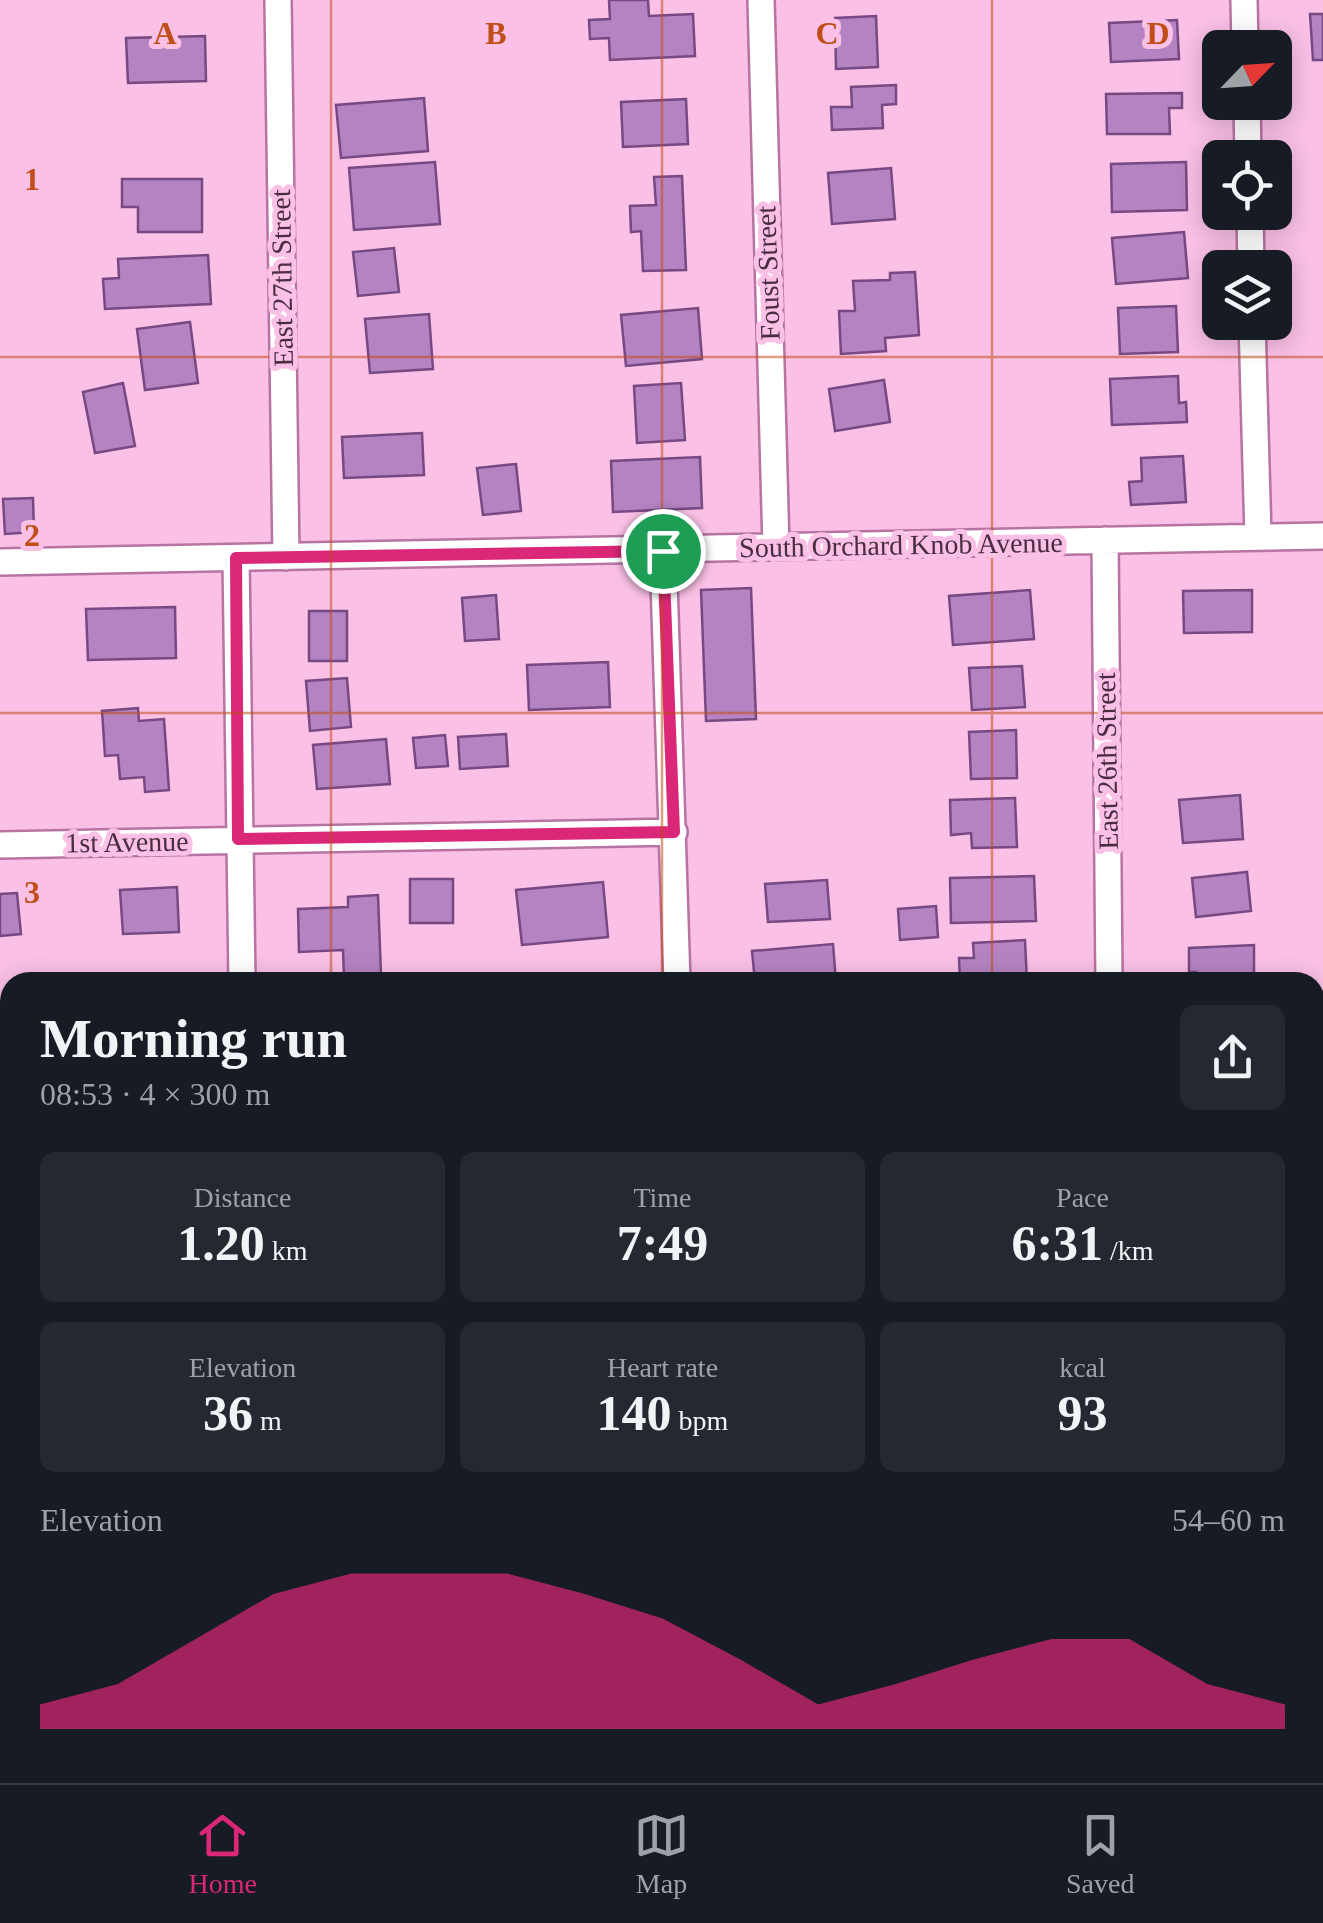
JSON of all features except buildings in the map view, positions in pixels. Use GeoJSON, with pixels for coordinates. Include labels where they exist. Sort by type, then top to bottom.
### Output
{"type":"FeatureCollection","features":[{"type":"Feature","properties":{"kind":"street","name":"East 27th Street"},"geometry":{"type":"LineString","coordinates":[[278,0],[286,557]]}},
{"type":"Feature","properties":{"kind":"street","name":"Foust Street"},"geometry":{"type":"LineString","coordinates":[[760,0],[776,547]]}},
{"type":"Feature","properties":{"kind":"street"},"geometry":{"type":"LineString","coordinates":[[1244,0],[1245,30]]}},
{"type":"Feature","properties":{"kind":"street"},"geometry":{"type":"LineString","coordinates":[[1253,340],[1258,537]]}},
{"type":"Feature","properties":{"kind":"street","name":"South Orchard Knob Avenue"},"geometry":{"type":"LineString","coordinates":[[0,562],[1323,536]]}},
{"type":"Feature","properties":{"kind":"street","name":"East 26th Street"},"geometry":{"type":"LineString","coordinates":[[1105,540],[1109,972]]}},
{"type":"Feature","properties":{"kind":"street"},"geometry":{"type":"LineString","coordinates":[[663,551],[677,972]]}},
{"type":"Feature","properties":{"kind":"street"},"geometry":{"type":"LineString","coordinates":[[236,558],[242,972]]}},
{"type":"Feature","properties":{"kind":"street","name":"1st Avenue"},"geometry":{"type":"LineString","coordinates":[[0,845],[674,832]]}},
{"type":"Feature","properties":{"kind":"route"},"geometry":{"type":"LineString","coordinates":[[663,551],[674,832],[238,839],[236,558],[663,551]]}}]}
